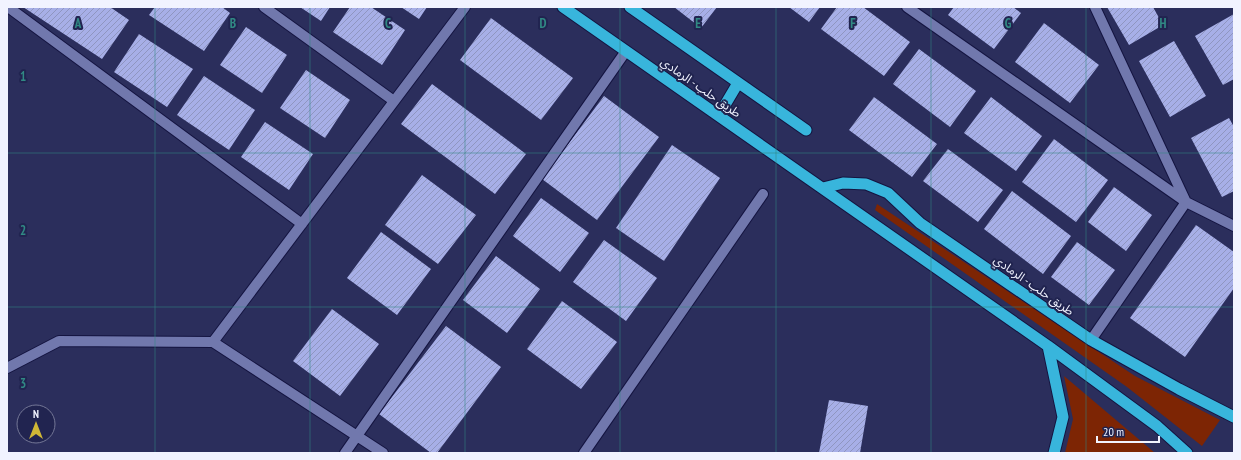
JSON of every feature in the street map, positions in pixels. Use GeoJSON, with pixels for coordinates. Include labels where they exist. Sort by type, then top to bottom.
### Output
{"type":"FeatureCollection","features":[{"type":"Feature","properties":{"kind":"highway","name":"طريق حلب - الرمادي"},"geometry":{"type":"LineString","coordinates":[[563,7],[1048,346],[1157,426],[1187,453]]}},
{"type":"Feature","properties":{"kind":"highway","name":"طريق حلب - الرمادي"},"geometry":{"type":"LineString","coordinates":[[630,7],[806,130]]}},
{"type":"Feature","properties":{"kind":"highway"},"geometry":{"type":"LineString","coordinates":[[718,115],[738,83]]}},
{"type":"Feature","properties":{"kind":"highway","name":"طريق حلب - الرمادي"},"geometry":{"type":"LineString","coordinates":[[823,188],[843,183],[866,184],[888,193],[920,223],[1090,340],[1179,389],[1234,417]]}},
{"type":"Feature","properties":{"kind":"highway"},"geometry":{"type":"LineString","coordinates":[[1048,346],[1063,417],[1054,453]]}},
{"type":"Feature","properties":{"kind":"street"},"geometry":{"type":"LineString","coordinates":[[8,7],[302,224]]}},
{"type":"Feature","properties":{"kind":"street"},"geometry":{"type":"LineString","coordinates":[[264,7],[394,101]]}},
{"type":"Feature","properties":{"kind":"street"},"geometry":{"type":"LineString","coordinates":[[213,342],[465,7]]}},
{"type":"Feature","properties":{"kind":"street"},"geometry":{"type":"LineString","coordinates":[[906,7],[1186,202],[1234,226]]}},
{"type":"Feature","properties":{"kind":"street"},"geometry":{"type":"LineString","coordinates":[[1095,7],[1186,202]]}},
{"type":"Feature","properties":{"kind":"street"},"geometry":{"type":"LineString","coordinates":[[345,453],[626,50]]}},
{"type":"Feature","properties":{"kind":"street"},"geometry":{"type":"LineString","coordinates":[[584,453],[763,194]]}},
{"type":"Feature","properties":{"kind":"street"},"geometry":{"type":"LineString","coordinates":[[1090,340],[1186,202]]}},
{"type":"Feature","properties":{"kind":"street"},"geometry":{"type":"LineString","coordinates":[[7,368],[59,341],[213,342],[382,453]]}},
{"type":"Feature","properties":{"kind":"shaded area"},"geometry":{"type":"Polygon","coordinates":[[[877,204],[1135,376],[1220,420],[1202,446],[1127,387],[875,210],[877,204]]]}},
{"type":"Feature","properties":{"kind":"shaded area"},"geometry":{"type":"Polygon","coordinates":[[[1064,376],[1155,453],[1065,453],[1073,419],[1064,376]]]}},
{"type":"Feature","properties":{"kind":"building"},"geometry":{"type":"Polygon","coordinates":[[[23,7],[110,7],[129,20],[102,59],[23,7]]]}},
{"type":"Feature","properties":{"kind":"building"},"geometry":{"type":"Polygon","coordinates":[[[155,7],[222,7],[230,13],[204,51],[149,15],[155,7]]]}},
{"type":"Feature","properties":{"kind":"building"},"geometry":{"type":"Polygon","coordinates":[[[300,7],[330,7],[321,21],[300,7]]]}},
{"type":"Feature","properties":{"kind":"building"},"geometry":{"type":"Polygon","coordinates":[[[350,7],[371,7],[405,30],[382,65],[333,32],[350,7]]]}},
{"type":"Feature","properties":{"kind":"building"},"geometry":{"type":"Polygon","coordinates":[[[401,7],[427,7],[419,19],[401,7]]]}},
{"type":"Feature","properties":{"kind":"building"},"geometry":{"type":"Polygon","coordinates":[[[674,7],[717,7],[701,28],[674,7]]]}},
{"type":"Feature","properties":{"kind":"building"},"geometry":{"type":"Polygon","coordinates":[[[789,7],[820,7],[809,22],[789,7]]]}},
{"type":"Feature","properties":{"kind":"building"},"geometry":{"type":"Polygon","coordinates":[[[837,7],[863,7],[910,42],[884,76],[821,29],[837,7]]]}},
{"type":"Feature","properties":{"kind":"building"},"geometry":{"type":"Polygon","coordinates":[[[954,7],[1013,7],[1021,13],[994,49],[948,15],[954,7]]]}},
{"type":"Feature","properties":{"kind":"building"},"geometry":{"type":"Polygon","coordinates":[[[1107,7],[1153,7],[1163,25],[1129,45],[1107,7]]]}},
{"type":"Feature","properties":{"kind":"building"},"geometry":{"type":"Polygon","coordinates":[[[1234,14],[1234,79],[1223,85],[1195,36],[1234,14]]]}},
{"type":"Feature","properties":{"kind":"building"},"geometry":{"type":"Polygon","coordinates":[[[491,18],[573,78],[541,120],[460,60],[491,18]]]}},
{"type":"Feature","properties":{"kind":"building"},"geometry":{"type":"Polygon","coordinates":[[[1044,23],[1099,65],[1070,103],[1015,62],[1044,23]]]}},
{"type":"Feature","properties":{"kind":"building"},"geometry":{"type":"Polygon","coordinates":[[[246,27],[287,55],[262,93],[220,65],[246,27]]]}},
{"type":"Feature","properties":{"kind":"building"},"geometry":{"type":"Polygon","coordinates":[[[139,34],[193,69],[167,107],[114,72],[139,34]]]}},
{"type":"Feature","properties":{"kind":"building"},"geometry":{"type":"Polygon","coordinates":[[[1174,41],[1206,96],[1170,117],[1139,61],[1174,41]]]}},
{"type":"Feature","properties":{"kind":"building"},"geometry":{"type":"Polygon","coordinates":[[[919,49],[976,91],[950,127],[893,84],[919,49]]]}},
{"type":"Feature","properties":{"kind":"building"},"geometry":{"type":"Polygon","coordinates":[[[306,70],[350,100],[325,138],[280,108],[306,70]]]}},
{"type":"Feature","properties":{"kind":"building"},"geometry":{"type":"Polygon","coordinates":[[[204,76],[255,110],[229,150],[177,115],[204,76]]]}},
{"type":"Feature","properties":{"kind":"building"},"geometry":{"type":"Polygon","coordinates":[[[432,84],[526,154],[495,194],[401,124],[432,84]]]}},
{"type":"Feature","properties":{"kind":"building"},"geometry":{"type":"Polygon","coordinates":[[[604,96],[659,137],[597,220],[542,179],[604,96]]]}},
{"type":"Feature","properties":{"kind":"building"},"geometry":{"type":"Polygon","coordinates":[[[874,97],[937,144],[912,177],[849,130],[874,97]]]}},
{"type":"Feature","properties":{"kind":"building"},"geometry":{"type":"Polygon","coordinates":[[[991,97],[1042,136],[1016,171],[964,133],[991,97]]]}},
{"type":"Feature","properties":{"kind":"building"},"geometry":{"type":"Polygon","coordinates":[[[1229,118],[1234,127],[1234,191],[1222,197],[1191,138],[1229,118]]]}},
{"type":"Feature","properties":{"kind":"building"},"geometry":{"type":"Polygon","coordinates":[[[265,122],[313,154],[289,190],[241,157],[265,122]]]}},
{"type":"Feature","properties":{"kind":"building"},"geometry":{"type":"Polygon","coordinates":[[[1054,139],[1108,180],[1076,222],[1022,182],[1054,139]]]}},
{"type":"Feature","properties":{"kind":"building"},"geometry":{"type":"Polygon","coordinates":[[[672,145],[720,178],[664,261],[616,228],[672,145]]]}},
{"type":"Feature","properties":{"kind":"building"},"geometry":{"type":"Polygon","coordinates":[[[948,149],[1003,190],[978,222],[923,181],[948,149]]]}},
{"type":"Feature","properties":{"kind":"building"},"geometry":{"type":"Polygon","coordinates":[[[422,175],[476,215],[438,264],[385,225],[422,175]]]}},
{"type":"Feature","properties":{"kind":"building"},"geometry":{"type":"Polygon","coordinates":[[[1114,187],[1152,215],[1126,251],[1088,222],[1114,187]]]}},
{"type":"Feature","properties":{"kind":"building"},"geometry":{"type":"Polygon","coordinates":[[[1012,191],[1071,236],[1043,274],[984,229],[1012,191]]]}},
{"type":"Feature","properties":{"kind":"building"},"geometry":{"type":"Polygon","coordinates":[[[541,198],[589,233],[560,272],[513,236],[541,198]]]}},
{"type":"Feature","properties":{"kind":"building"},"geometry":{"type":"Polygon","coordinates":[[[1196,225],[1234,252],[1234,288],[1185,357],[1130,318],[1196,225]]]}},
{"type":"Feature","properties":{"kind":"building"},"geometry":{"type":"Polygon","coordinates":[[[381,232],[431,269],[397,315],[347,278],[381,232]]]}},
{"type":"Feature","properties":{"kind":"building"},"geometry":{"type":"Polygon","coordinates":[[[604,240],[657,278],[626,321],[573,282],[604,240]]]}},
{"type":"Feature","properties":{"kind":"building"},"geometry":{"type":"Polygon","coordinates":[[[1077,242],[1115,270],[1089,305],[1051,277],[1077,242]]]}},
{"type":"Feature","properties":{"kind":"building"},"geometry":{"type":"Polygon","coordinates":[[[496,256],[540,289],[507,333],[463,300],[496,256]]]}},
{"type":"Feature","properties":{"kind":"building"},"geometry":{"type":"Polygon","coordinates":[[[562,301],[617,342],[581,389],[527,349],[562,301]]]}},
{"type":"Feature","properties":{"kind":"building"},"geometry":{"type":"Polygon","coordinates":[[[332,309],[379,344],[340,396],[293,361],[332,309]]]}},
{"type":"Feature","properties":{"kind":"building"},"geometry":{"type":"Polygon","coordinates":[[[446,326],[501,367],[437,453],[431,453],[379,414],[446,326]]]}},
{"type":"Feature","properties":{"kind":"building"},"geometry":{"type":"Polygon","coordinates":[[[829,400],[868,406],[860,453],[819,453],[829,400]]]}}]}
